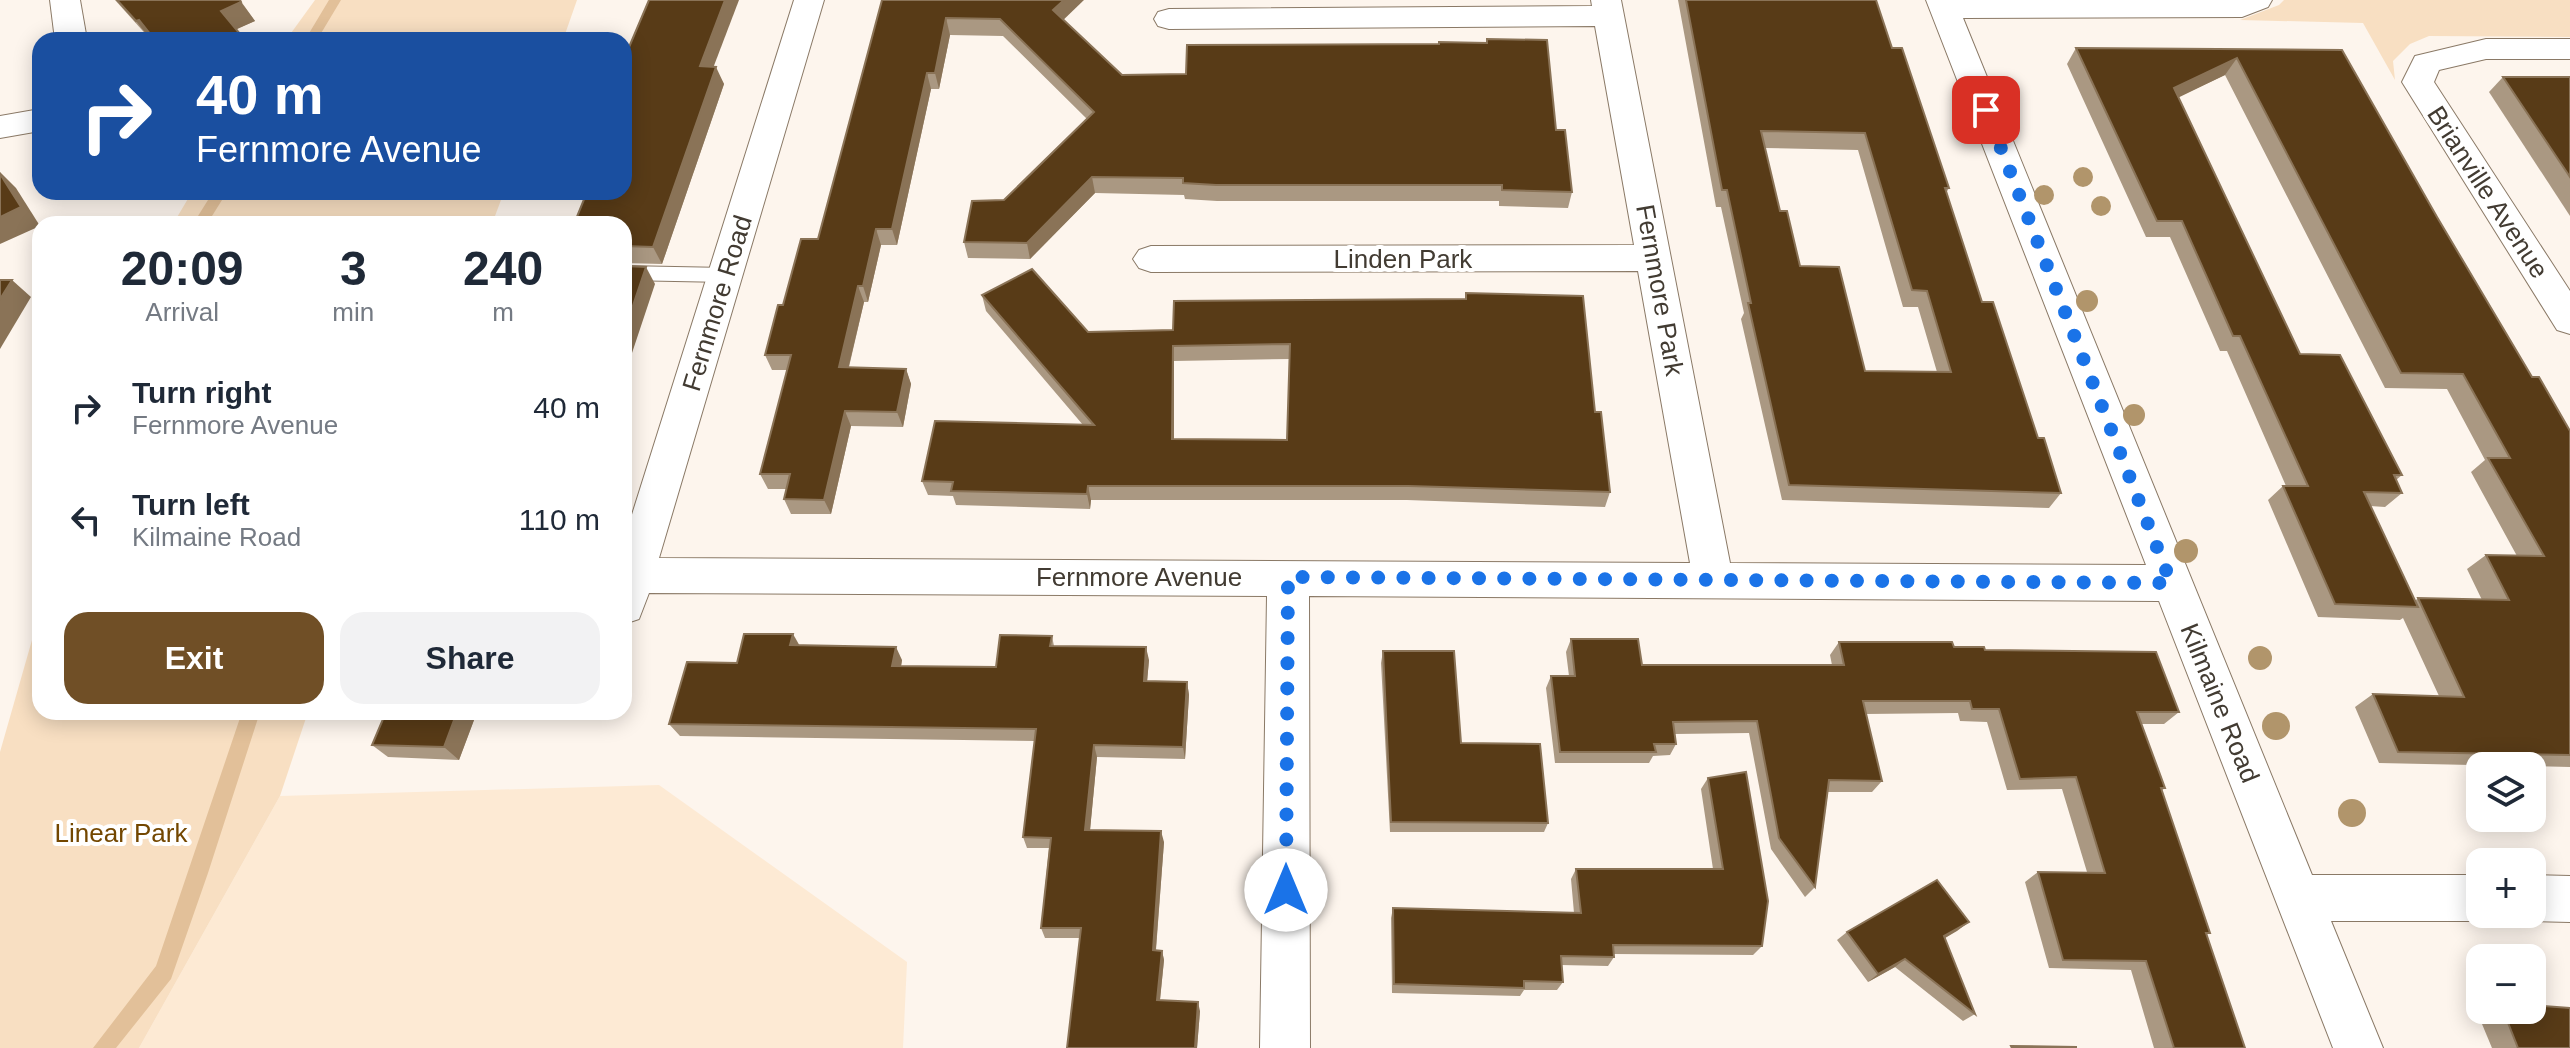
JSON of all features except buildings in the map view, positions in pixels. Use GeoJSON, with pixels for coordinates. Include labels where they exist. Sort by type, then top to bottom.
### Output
{"type":"FeatureCollection","features":[{"type":"Feature","properties":{"kind":"street"},"geometry":{"type":"LineString","coordinates":[[65,0],[70,32]]}},
{"type":"Feature","properties":{"kind":"street","name":"Fernmore Road"},"geometry":{"type":"LineString","coordinates":[[632,583],[809,0]]}},
{"type":"Feature","properties":{"kind":"street"},"geometry":{"type":"LineString","coordinates":[[1943,4],[2185,9],[2242,7],[2257,0]]}},
{"type":"Feature","properties":{"kind":"street","name":"Kilmaine Road"},"geometry":{"type":"LineString","coordinates":[[1943,4],[2358,1048]]}},
{"type":"Feature","properties":{"kind":"street"},"geometry":{"type":"LineString","coordinates":[[1169,19],[1608,8]]}},
{"type":"Feature","properties":{"kind":"street","name":"Fernmore Park"},"geometry":{"type":"LineString","coordinates":[[1608,8],[1713,579]]}},
{"type":"Feature","properties":{"kind":"street","name":"Brianville Avenue"},"geometry":{"type":"LineString","coordinates":[[2570,49],[2486,49],[2426,63],[2418,82],[2570,320]]}},
{"type":"Feature","properties":{"kind":"street"},"geometry":{"type":"LineString","coordinates":[[0,127],[32,121]]}},
{"type":"Feature","properties":{"kind":"street","name":"Linden Park"},"geometry":{"type":"LineString","coordinates":[[1151,259],[1654,258]]}},
{"type":"Feature","properties":{"kind":"street"},"geometry":{"type":"LineString","coordinates":[[1285,1048],[1288,577]]}},
{"type":"Feature","properties":{"kind":"street","name":"Fernmore Avenue"},"geometry":{"type":"LineString","coordinates":[[632,590],[1288,577],[2171,583]]}},
{"type":"Feature","properties":{"kind":"street"},"geometry":{"type":"LineString","coordinates":[[2297,898],[2466,898]]}},
{"type":"Feature","properties":{"kind":"street"},"geometry":{"type":"LineString","coordinates":[[2546,898],[2570,899]]}},
{"type":"Feature","properties":{"kind":"lane"},"geometry":{"type":"LineString","coordinates":[[632,273],[726,275]]}},
{"type":"Feature","properties":{"kind":"shaded area"},"geometry":{"type":"Polygon","coordinates":[[[659,785],[907,962],[903,1048],[139,1048],[280,796],[659,785]]]}},
{"type":"Feature","properties":{"kind":"green space"},"geometry":{"type":"Polygon","coordinates":[[[315,0],[577,0],[566,32],[292,32],[315,0]]]}},
{"type":"Feature","properties":{"kind":"green space"},"geometry":{"type":"Polygon","coordinates":[[[2284,0],[2570,0],[2570,37],[2429,36],[2410,44],[2393,61],[2395,80],[2363,23],[2240,20],[2279,5],[2284,0]]]}},
{"type":"Feature","properties":{"kind":"green space"},"geometry":{"type":"Polygon","coordinates":[[[187,200],[501,200],[495,216],[178,216],[187,200]]]}},
{"type":"Feature","properties":{"kind":"green space","name":"Linear Park"},"geometry":{"type":"Polygon","coordinates":[[[32,640],[32,720],[305,720],[280,796],[139,1048],[0,1048],[0,752],[32,640]]]}},
{"type":"Feature","properties":{"kind":"waterway"},"geometry":{"type":"LineString","coordinates":[[316,32],[335,0]]}},
{"type":"Feature","properties":{"kind":"waterway"},"geometry":{"type":"LineString","coordinates":[[205,216],[215,200]]}},
{"type":"Feature","properties":{"kind":"waterway"},"geometry":{"type":"LineString","coordinates":[[103,1048],[164,972],[248,720]]}},
{"type":"Feature","properties":{"kind":"route"},"geometry":{"type":"LineString","coordinates":[[1286,890],[1288,577],[2171,583],[1986,110]]}}]}
